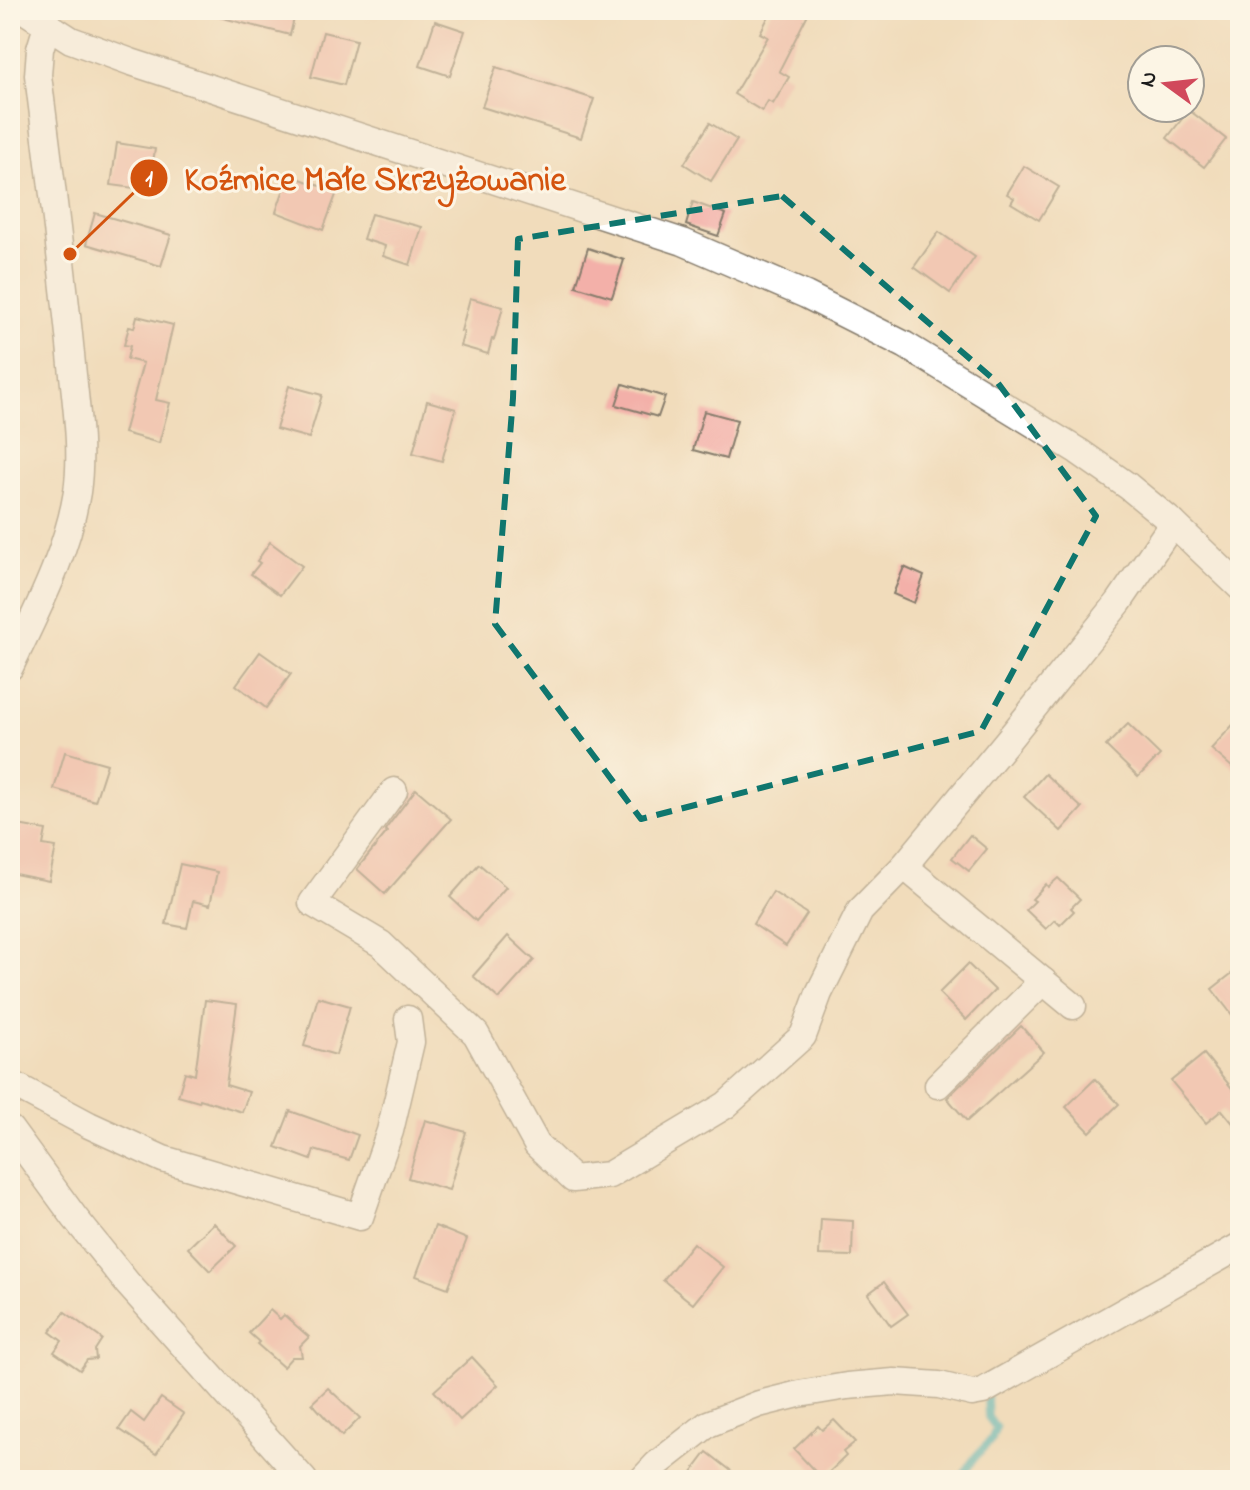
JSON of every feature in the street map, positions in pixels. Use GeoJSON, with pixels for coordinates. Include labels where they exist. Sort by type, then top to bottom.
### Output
{"type":"FeatureCollection","features":[{"type":"Feature","properties":{"kind":"street"},"geometry":{"type":"LineString","coordinates":[[24,10],[71,40],[131,62],[683,242],[806,295],[905,345],[1128,486],[1173,523],[1240,587]]}},
{"type":"Feature","properties":{"kind":"street"},"geometry":{"type":"LineString","coordinates":[[10,667],[62,548],[73,515],[79,461],[68,324],[38,75],[40,49],[47,26]]}},
{"type":"Feature","properties":{"kind":"street"},"geometry":{"type":"LineString","coordinates":[[394,791],[312,903],[381,944],[476,1034],[537,1145],[573,1179],[609,1175],[726,1105],[803,1036],[819,993],[860,911],[904,866],[1119,602],[1173,523]]}},
{"type":"Feature","properties":{"kind":"street"},"geometry":{"type":"LineString","coordinates":[[904,866],[1073,1006]]}},
{"type":"Feature","properties":{"kind":"street"},"geometry":{"type":"LineString","coordinates":[[938,1085],[1043,981]]}},
{"type":"Feature","properties":{"kind":"street"},"geometry":{"type":"LineString","coordinates":[[10,1086],[16,1086],[89,1125],[163,1159],[360,1217],[390,1131],[411,1042],[408,1019]]}},
{"type":"Feature","properties":{"kind":"street"},"geometry":{"type":"LineString","coordinates":[[10,1129],[128,1284],[293,1477]]}},
{"type":"Feature","properties":{"kind":"street"},"geometry":{"type":"LineString","coordinates":[[642,1480],[657,1464],[708,1424],[772,1401],[847,1386],[894,1382],[939,1385],[972,1393],[983,1391],[1240,1246]]}},
{"type":"Feature","properties":{"kind":"highlighted area"},"geometry":{"type":"Polygon","coordinates":[[[782,196],[998,383],[1096,516],[981,731],[641,819],[495,624],[513,398],[518,239],[782,196]]]}},
{"type":"Feature","properties":{"kind":"building"},"geometry":{"type":"Polygon","coordinates":[[[220,10],[296,10],[290,35],[219,17],[220,10]]]}},
{"type":"Feature","properties":{"kind":"building"},"geometry":{"type":"Polygon","coordinates":[[[772,10],[810,10],[779,71],[789,77],[773,104],[768,101],[762,111],[734,94],[768,37],[760,33],[772,10]]]}},
{"type":"Feature","properties":{"kind":"building"},"geometry":{"type":"Polygon","coordinates":[[[435,21],[465,31],[450,76],[420,66],[435,21]]]}},
{"type":"Feature","properties":{"kind":"building"},"geometry":{"type":"Polygon","coordinates":[[[323,32],[356,40],[344,85],[311,77],[323,32]]]}},
{"type":"Feature","properties":{"kind":"building"},"geometry":{"type":"Polygon","coordinates":[[[496,67],[594,99],[581,138],[482,107],[496,67]]]}},
{"type":"Feature","properties":{"kind":"building"},"geometry":{"type":"Polygon","coordinates":[[[710,123],[737,140],[711,181],[684,164],[710,123]]]}},
{"type":"Feature","properties":{"kind":"building"},"geometry":{"type":"Polygon","coordinates":[[[1206,123],[1226,139],[1204,167],[1167,138],[1178,124],[1206,123]]]}},
{"type":"Feature","properties":{"kind":"building"},"geometry":{"type":"Polygon","coordinates":[[[117,143],[155,149],[149,190],[111,185],[117,143]]]}},
{"type":"Feature","properties":{"kind":"building"},"geometry":{"type":"Polygon","coordinates":[[[1024,166],[1059,187],[1039,220],[1011,203],[1014,198],[1007,194],[1024,166]]]}},
{"type":"Feature","properties":{"kind":"building"},"geometry":{"type":"Polygon","coordinates":[[[289,175],[337,192],[323,230],[276,212],[289,175]]]}},
{"type":"Feature","properties":{"kind":"building"},"geometry":{"type":"Polygon","coordinates":[[[693,202],[726,214],[718,236],[686,225],[693,202]]]}},
{"type":"Feature","properties":{"kind":"building"},"geometry":{"type":"Polygon","coordinates":[[[95,213],[171,235],[161,266],[86,244],[95,213]]]}},
{"type":"Feature","properties":{"kind":"building"},"geometry":{"type":"Polygon","coordinates":[[[371,214],[422,227],[410,265],[383,256],[385,246],[363,239],[371,214]]]}},
{"type":"Feature","properties":{"kind":"building"},"geometry":{"type":"Polygon","coordinates":[[[939,232],[975,257],[950,293],[914,267],[939,232]]]}},
{"type":"Feature","properties":{"kind":"building"},"geometry":{"type":"Polygon","coordinates":[[[588,248],[624,260],[612,297],[576,286],[588,248]]]}},
{"type":"Feature","properties":{"kind":"building"},"geometry":{"type":"Polygon","coordinates":[[[470,298],[503,307],[488,354],[460,346],[470,298]]]}},
{"type":"Feature","properties":{"kind":"building"},"geometry":{"type":"Polygon","coordinates":[[[137,316],[173,325],[156,400],[170,403],[159,443],[124,433],[143,363],[127,359],[130,346],[124,345],[129,327],[134,328],[137,316]]]}},
{"type":"Feature","properties":{"kind":"building"},"geometry":{"type":"Polygon","coordinates":[[[623,384],[665,397],[658,417],[616,405],[623,384]]]}},
{"type":"Feature","properties":{"kind":"building"},"geometry":{"type":"Polygon","coordinates":[[[289,386],[322,395],[309,438],[276,429],[289,386]]]}},
{"type":"Feature","properties":{"kind":"building"},"geometry":{"type":"Polygon","coordinates":[[[427,401],[456,409],[442,461],[413,453],[427,401]]]}},
{"type":"Feature","properties":{"kind":"building"},"geometry":{"type":"Polygon","coordinates":[[[704,411],[737,420],[726,459],[693,450],[704,411]]]}},
{"type":"Feature","properties":{"kind":"building"},"geometry":{"type":"Polygon","coordinates":[[[270,542],[302,566],[280,595],[251,574],[270,542]]]}},
{"type":"Feature","properties":{"kind":"building"},"geometry":{"type":"Polygon","coordinates":[[[904,567],[924,576],[914,603],[893,594],[904,567]]]}},
{"type":"Feature","properties":{"kind":"building"},"geometry":{"type":"Polygon","coordinates":[[[260,652],[291,674],[266,708],[236,685],[260,652]]]}},
{"type":"Feature","properties":{"kind":"building"},"geometry":{"type":"Polygon","coordinates":[[[1240,717],[1240,774],[1211,749],[1240,717]]]}},
{"type":"Feature","properties":{"kind":"building"},"geometry":{"type":"Polygon","coordinates":[[[1128,724],[1160,755],[1138,777],[1106,746],[1128,724]]]}},
{"type":"Feature","properties":{"kind":"building"},"geometry":{"type":"Polygon","coordinates":[[[65,752],[107,764],[95,801],[54,789],[65,752]]]}},
{"type":"Feature","properties":{"kind":"building"},"geometry":{"type":"Polygon","coordinates":[[[1045,774],[1082,808],[1061,831],[1024,797],[1045,774]]]}},
{"type":"Feature","properties":{"kind":"building"},"geometry":{"type":"Polygon","coordinates":[[[416,789],[451,819],[385,894],[357,869],[416,789]]]}},
{"type":"Feature","properties":{"kind":"building"},"geometry":{"type":"Polygon","coordinates":[[[18,825],[46,830],[43,845],[56,847],[49,881],[10,873],[10,832],[16,833],[18,825]]]}},
{"type":"Feature","properties":{"kind":"building"},"geometry":{"type":"Polygon","coordinates":[[[970,835],[987,849],[969,871],[952,858],[970,835]]]}},
{"type":"Feature","properties":{"kind":"building"},"geometry":{"type":"Polygon","coordinates":[[[180,864],[217,872],[210,905],[193,901],[187,928],[166,924],[180,864]]]}},
{"type":"Feature","properties":{"kind":"building"},"geometry":{"type":"Polygon","coordinates":[[[479,864],[506,887],[476,921],[450,897],[479,864]]]}},
{"type":"Feature","properties":{"kind":"building"},"geometry":{"type":"Polygon","coordinates":[[[1058,878],[1080,899],[1071,908],[1074,911],[1060,925],[1055,920],[1046,929],[1026,910],[1046,884],[1048,887],[1058,878]]]}},
{"type":"Feature","properties":{"kind":"building"},"geometry":{"type":"Polygon","coordinates":[[[773,892],[807,914],[786,946],[753,924],[773,892]]]}},
{"type":"Feature","properties":{"kind":"building"},"geometry":{"type":"Polygon","coordinates":[[[508,936],[534,960],[499,999],[473,976],[508,936]]]}},
{"type":"Feature","properties":{"kind":"building"},"geometry":{"type":"Polygon","coordinates":[[[968,964],[995,990],[966,1020],[939,993],[968,964]]]}},
{"type":"Feature","properties":{"kind":"building"},"geometry":{"type":"Polygon","coordinates":[[[1240,967],[1240,1025],[1212,989],[1240,967]]]}},
{"type":"Feature","properties":{"kind":"building"},"geometry":{"type":"Polygon","coordinates":[[[318,997],[350,1006],[336,1055],[304,1046],[318,997]]]}},
{"type":"Feature","properties":{"kind":"building"},"geometry":{"type":"Polygon","coordinates":[[[205,1000],[237,1004],[226,1085],[249,1092],[242,1112],[200,1099],[199,1102],[178,1096],[185,1072],[195,1075],[205,1000]]]}},
{"type":"Feature","properties":{"kind":"building"},"geometry":{"type":"Polygon","coordinates":[[[1021,1026],[1044,1052],[967,1121],[947,1098],[1021,1026]]]}},
{"type":"Feature","properties":{"kind":"building"},"geometry":{"type":"Polygon","coordinates":[[[1204,1054],[1240,1098],[1240,1132],[1222,1110],[1206,1123],[1171,1081],[1204,1054]]]}},
{"type":"Feature","properties":{"kind":"building"},"geometry":{"type":"Polygon","coordinates":[[[1095,1079],[1119,1104],[1090,1132],[1066,1107],[1095,1079]]]}},
{"type":"Feature","properties":{"kind":"building"},"geometry":{"type":"Polygon","coordinates":[[[290,1111],[358,1135],[349,1160],[314,1150],[311,1160],[276,1147],[290,1111]]]}},
{"type":"Feature","properties":{"kind":"building"},"geometry":{"type":"Polygon","coordinates":[[[425,1120],[466,1132],[449,1190],[408,1178],[425,1120]]]}},
{"type":"Feature","properties":{"kind":"building"},"geometry":{"type":"Polygon","coordinates":[[[821,1219],[853,1221],[852,1256],[819,1255],[821,1219]]]}},
{"type":"Feature","properties":{"kind":"building"},"geometry":{"type":"Polygon","coordinates":[[[214,1223],[236,1246],[210,1271],[188,1248],[214,1223]]]}},
{"type":"Feature","properties":{"kind":"building"},"geometry":{"type":"Polygon","coordinates":[[[435,1226],[467,1239],[448,1288],[416,1276],[435,1226]]]}},
{"type":"Feature","properties":{"kind":"building"},"geometry":{"type":"Polygon","coordinates":[[[693,1243],[723,1267],[693,1304],[663,1280],[693,1243]]]}},
{"type":"Feature","properties":{"kind":"building"},"geometry":{"type":"Polygon","coordinates":[[[884,1282],[908,1314],[891,1326],[868,1294],[884,1282]]]}},
{"type":"Feature","properties":{"kind":"building"},"geometry":{"type":"Polygon","coordinates":[[[270,1310],[280,1319],[284,1315],[309,1337],[300,1346],[302,1357],[292,1357],[283,1367],[249,1333],[270,1310]]]}},
{"type":"Feature","properties":{"kind":"building"},"geometry":{"type":"Polygon","coordinates":[[[65,1312],[102,1339],[95,1350],[96,1359],[87,1360],[80,1370],[54,1352],[62,1341],[50,1332],[65,1312]]]}},
{"type":"Feature","properties":{"kind":"building"},"geometry":{"type":"Polygon","coordinates":[[[472,1357],[498,1385],[460,1420],[434,1391],[472,1357]]]}},
{"type":"Feature","properties":{"kind":"building"},"geometry":{"type":"Polygon","coordinates":[[[328,1388],[360,1418],[342,1436],[312,1403],[328,1388]]]}},
{"type":"Feature","properties":{"kind":"building"},"geometry":{"type":"Polygon","coordinates":[[[161,1398],[184,1414],[156,1454],[119,1429],[131,1412],[144,1422],[161,1398]]]}},
{"type":"Feature","properties":{"kind":"building"},"geometry":{"type":"Polygon","coordinates":[[[834,1420],[855,1442],[843,1452],[846,1456],[822,1479],[794,1449],[818,1426],[822,1430],[834,1420]]]}},
{"type":"Feature","properties":{"kind":"building"},"geometry":{"type":"Polygon","coordinates":[[[707,1452],[743,1480],[686,1480],[707,1452]]]}},
{"type":"Feature","properties":{"kind":"waterway"},"geometry":{"type":"LineString","coordinates":[[959,1480],[991,1440],[996,1428],[988,1417],[987,1398]]}},
{"type":"Feature","properties":{"kind":"place","name":"Koźmice Małe Skrzyżowanie"},"geometry":{"type":"Point","coordinates":[70,254]}}]}
